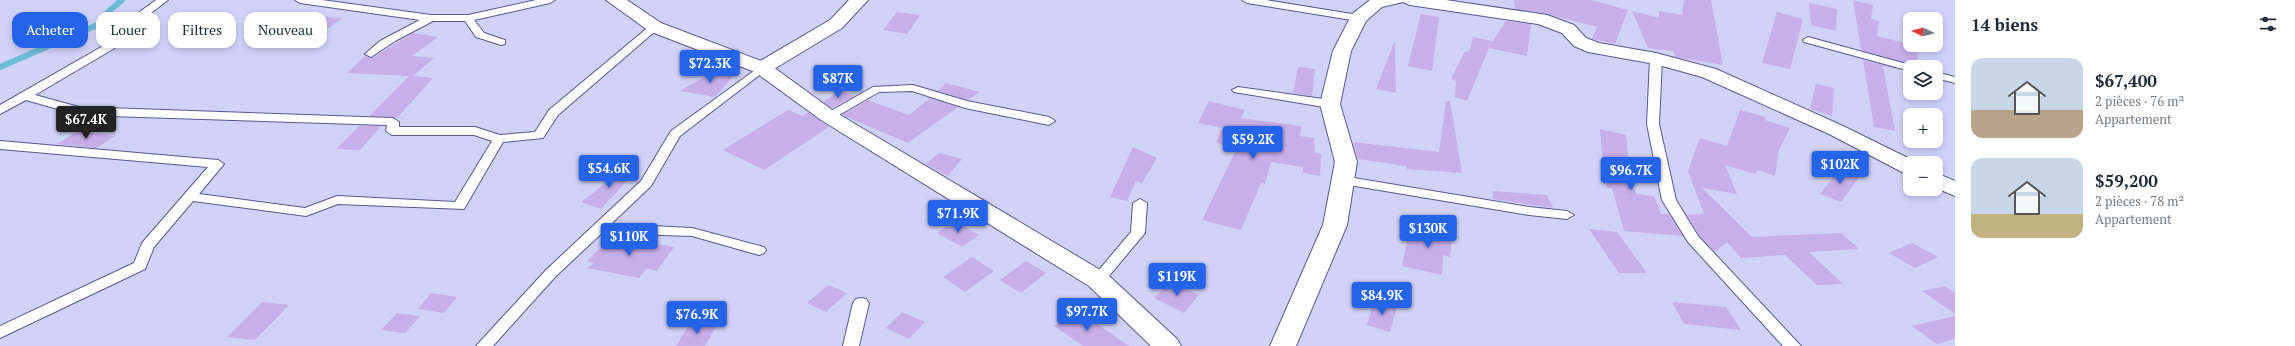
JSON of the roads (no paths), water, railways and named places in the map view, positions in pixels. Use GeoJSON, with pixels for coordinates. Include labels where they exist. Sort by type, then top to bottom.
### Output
{"type":"FeatureCollection","features":[{"type":"Feature","properties":{"kind":"street"},"geometry":{"type":"LineString","coordinates":[[615,0],[655,27],[762,68],[828,116],[1098,280],[1168,346]]}},
{"type":"Feature","properties":{"kind":"street"},"geometry":{"type":"LineString","coordinates":[[762,68],[836,24],[859,0]]}},
{"type":"Feature","properties":{"kind":"street"},"geometry":{"type":"LineString","coordinates":[[1283,346],[1335,225],[1346,162],[1330,104],[1342,51],[1358,18],[1377,3],[1397,0],[1453,2],[1541,19],[1568,29],[1580,42],[1595,48],[1656,59],[1709,73],[1836,130],[1903,164]]}},
{"type":"Feature","properties":{"kind":"street"},"geometry":{"type":"LineString","coordinates":[[1943,183],[1955,189]]}},
{"type":"Feature","properties":{"kind":"lane"},"geometry":{"type":"LineString","coordinates":[[0,110],[111,47],[121,40],[134,21],[163,0]]}},
{"type":"Feature","properties":{"kind":"lane"},"geometry":{"type":"LineString","coordinates":[[300,0],[431,18],[468,18],[550,0]]}},
{"type":"Feature","properties":{"kind":"lane"},"geometry":{"type":"LineString","coordinates":[[1247,0],[1358,18]]}},
{"type":"Feature","properties":{"kind":"lane"},"geometry":{"type":"LineString","coordinates":[[371,54],[383,42],[401,35],[431,18]]}},
{"type":"Feature","properties":{"kind":"lane"},"geometry":{"type":"LineString","coordinates":[[468,18],[480,35],[501,42]]}},
{"type":"Feature","properties":{"kind":"lane"},"geometry":{"type":"LineString","coordinates":[[25,96],[79,111],[393,122],[392,131],[474,131],[499,139],[539,135],[554,113],[655,27]]}},
{"type":"Feature","properties":{"kind":"lane"},"geometry":{"type":"LineString","coordinates":[[1808,40],[1903,66]]}},
{"type":"Feature","properties":{"kind":"lane"},"geometry":{"type":"LineString","coordinates":[[1656,59],[1653,124],[1670,200],[1693,239],[1768,322],[1793,346]]}},
{"type":"Feature","properties":{"kind":"lane"},"geometry":{"type":"LineString","coordinates":[[484,346],[551,273],[646,183],[675,134],[762,68]]}},
{"type":"Feature","properties":{"kind":"lane"},"geometry":{"type":"LineString","coordinates":[[1943,76],[1955,80]]}},
{"type":"Feature","properties":{"kind":"lane"},"geometry":{"type":"LineString","coordinates":[[828,116],[877,89],[913,88],[965,104],[1049,121]]}},
{"type":"Feature","properties":{"kind":"lane"},"geometry":{"type":"LineString","coordinates":[[1238,90],[1330,104]]}},
{"type":"Feature","properties":{"kind":"lane"},"geometry":{"type":"LineString","coordinates":[[190,197],[306,212],[337,200],[459,206],[499,139]]}},
{"type":"Feature","properties":{"kind":"lane"},"geometry":{"type":"LineString","coordinates":[[0,144],[87,154],[218,164],[147,246],[140,266],[0,332]]}},
{"type":"Feature","properties":{"kind":"lane"},"geometry":{"type":"LineString","coordinates":[[1342,180],[1529,211],[1567,215]]}},
{"type":"Feature","properties":{"kind":"lane"},"geometry":{"type":"LineString","coordinates":[[1098,280],[1138,233],[1140,203]]}},
{"type":"Feature","properties":{"kind":"lane"},"geometry":{"type":"LineString","coordinates":[[599,228],[692,232],[758,250]]}},
{"type":"Feature","properties":{"kind":"lane"},"geometry":{"type":"LineString","coordinates":[[851,346],[861,303]]}},
{"type":"Feature","properties":{"kind":"waterway"},"geometry":{"type":"LineString","coordinates":[[0,67],[111,19],[113,16],[108,12],[122,0]]}}]}
